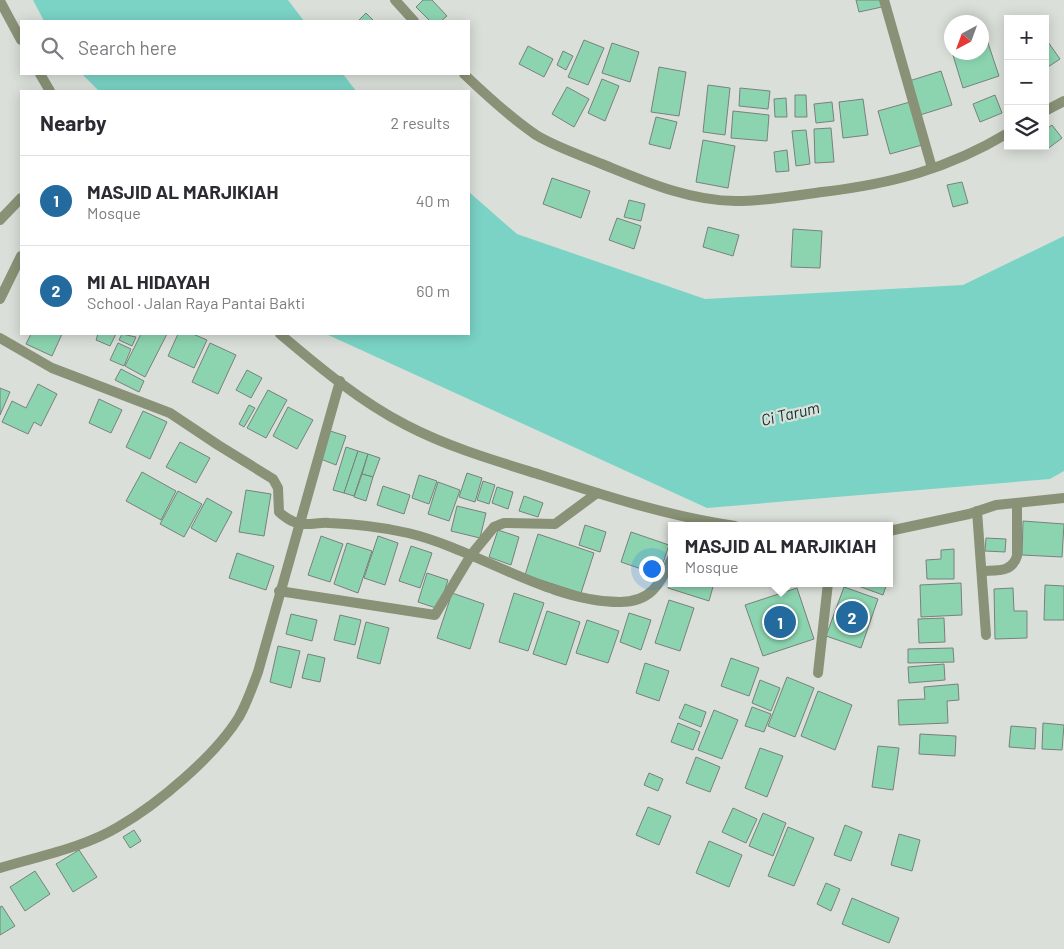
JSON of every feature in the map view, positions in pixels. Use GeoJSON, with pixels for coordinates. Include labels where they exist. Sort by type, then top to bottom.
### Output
{"type":"FeatureCollection","features":[{"type":"Feature","properties":{"kind":"street"},"geometry":{"type":"LineString","coordinates":[[396,0],[413,20]]}},
{"type":"Feature","properties":{"kind":"street"},"geometry":{"type":"LineString","coordinates":[[884,0],[932,168]]}},
{"type":"Feature","properties":{"kind":"street"},"geometry":{"type":"LineString","coordinates":[[0,1],[20,38]]}},
{"type":"Feature","properties":{"kind":"street"},"geometry":{"type":"LineString","coordinates":[[41,75],[49,90]]}},
{"type":"Feature","properties":{"kind":"street"},"geometry":{"type":"LineString","coordinates":[[465,75],[537,135],[589,159],[662,188],[734,201],[768,199],[858,188],[897,181],[932,168],[1004,135]]}},
{"type":"Feature","properties":{"kind":"street"},"geometry":{"type":"LineString","coordinates":[[1049,109],[1064,101]]}},
{"type":"Feature","properties":{"kind":"street"},"geometry":{"type":"LineString","coordinates":[[0,220],[20,199]]}},
{"type":"Feature","properties":{"kind":"street"},"geometry":{"type":"LineString","coordinates":[[0,299],[20,258]]}},
{"type":"Feature","properties":{"kind":"street"},"geometry":{"type":"LineString","coordinates":[[281,335],[340,381],[406,425],[513,466],[685,522]]}},
{"type":"Feature","properties":{"kind":"street"},"geometry":{"type":"LineString","coordinates":[[0,338],[52,368],[170,413],[273,479],[278,488],[279,512],[299,524],[358,525],[407,533],[455,547],[507,572],[554,588],[580,595],[621,602],[644,598],[652,592],[668,565]]}},
{"type":"Feature","properties":{"kind":"street"},"geometry":{"type":"LineString","coordinates":[[0,868],[90,840],[118,827],[153,802],[206,757],[238,718],[248,699],[340,381]]}},
{"type":"Feature","properties":{"kind":"street"},"geometry":{"type":"LineString","coordinates":[[279,591],[435,615],[471,555],[499,524],[555,524],[597,493]]}},
{"type":"Feature","properties":{"kind":"street"},"geometry":{"type":"LineString","coordinates":[[893,530],[973,513],[996,505],[1064,498]]}},
{"type":"Feature","properties":{"kind":"street"},"geometry":{"type":"LineString","coordinates":[[982,571],[1008,569],[1014,563],[1017,556],[1017,504]]}},
{"type":"Feature","properties":{"kind":"street"},"geometry":{"type":"LineString","coordinates":[[973,513],[982,571],[986,635]]}},
{"type":"Feature","properties":{"kind":"street"},"geometry":{"type":"LineString","coordinates":[[818,673],[828,587]]}},
{"type":"Feature","properties":{"kind":"water"},"geometry":{"type":"Polygon","coordinates":[[[33,0],[288,0],[303,20],[43,20],[33,0]]]}},
{"type":"Feature","properties":{"kind":"water"},"geometry":{"type":"Polygon","coordinates":[[[83,75],[344,75],[355,90],[98,90],[83,75]]]}},
{"type":"Feature","properties":{"kind":"water","name":"Ci Tarum"},"geometry":{"type":"Polygon","coordinates":[[[470,193],[517,234],[705,299],[963,285],[1064,236],[1064,471],[1050,479],[707,508],[328,335],[470,335],[470,193]]]}},
{"type":"Feature","properties":{"kind":"building"},"geometry":{"type":"Polygon","coordinates":[[[423,0],[432,0],[447,16],[442,20],[429,20],[416,7],[423,0]]]}},
{"type":"Feature","properties":{"kind":"building"},"geometry":{"type":"Polygon","coordinates":[[[856,0],[880,0],[882,7],[859,12],[856,0]]]}},
{"type":"Feature","properties":{"kind":"building"},"geometry":{"type":"Polygon","coordinates":[[[366,13],[373,20],[359,20],[366,13]]]}},
{"type":"Feature","properties":{"kind":"building"},"geometry":{"type":"Polygon","coordinates":[[[584,40],[604,48],[588,85],[568,77],[584,40]]]}},
{"type":"Feature","properties":{"kind":"building"},"geometry":{"type":"Polygon","coordinates":[[[612,43],[639,52],[630,82],[602,73],[612,43]]]}},
{"type":"Feature","properties":{"kind":"building"},"geometry":{"type":"Polygon","coordinates":[[[1049,43],[1060,59],[1049,66],[1049,43]]]}},
{"type":"Feature","properties":{"kind":"building"},"geometry":{"type":"Polygon","coordinates":[[[528,46],[553,59],[544,77],[519,64],[528,46]]]}},
{"type":"Feature","properties":{"kind":"building"},"geometry":{"type":"Polygon","coordinates":[[[989,46],[999,76],[963,88],[954,60],[989,60],[989,46]]]}},
{"type":"Feature","properties":{"kind":"building"},"geometry":{"type":"Polygon","coordinates":[[[563,51],[573,56],[566,70],[557,65],[563,51]]]}},
{"type":"Feature","properties":{"kind":"building"},"geometry":{"type":"Polygon","coordinates":[[[659,67],[686,72],[679,116],[651,112],[659,67]]]}},
{"type":"Feature","properties":{"kind":"building"},"geometry":{"type":"Polygon","coordinates":[[[941,71],[952,105],[920,115],[909,81],[941,71]]]}},
{"type":"Feature","properties":{"kind":"building"},"geometry":{"type":"Polygon","coordinates":[[[602,79],[619,86],[605,121],[588,113],[602,79]]]}},
{"type":"Feature","properties":{"kind":"building"},"geometry":{"type":"Polygon","coordinates":[[[708,85],[730,88],[725,135],[703,132],[708,85]]]}},
{"type":"Feature","properties":{"kind":"building"},"geometry":{"type":"Polygon","coordinates":[[[567,87],[589,99],[574,127],[552,114],[567,87]]]}},
{"type":"Feature","properties":{"kind":"building"},"geometry":{"type":"Polygon","coordinates":[[[740,88],[770,91],[768,109],[739,106],[740,88]]]}},
{"type":"Feature","properties":{"kind":"building"},"geometry":{"type":"Polygon","coordinates":[[[795,95],[806,95],[807,117],[795,117],[795,95]]]}},
{"type":"Feature","properties":{"kind":"building"},"geometry":{"type":"Polygon","coordinates":[[[995,95],[1002,113],[980,122],[973,104],[995,95]]]}},
{"type":"Feature","properties":{"kind":"building"},"geometry":{"type":"Polygon","coordinates":[[[786,98],[787,117],[775,117],[774,99],[786,98]]]}},
{"type":"Feature","properties":{"kind":"building"},"geometry":{"type":"Polygon","coordinates":[[[863,99],[868,135],[843,138],[839,102],[863,99]]]}},
{"type":"Feature","properties":{"kind":"building"},"geometry":{"type":"Polygon","coordinates":[[[832,102],[834,121],[816,123],[814,104],[832,102]]]}},
{"type":"Feature","properties":{"kind":"building"},"geometry":{"type":"Polygon","coordinates":[[[910,102],[922,145],[890,154],[878,111],[910,102]]]}},
{"type":"Feature","properties":{"kind":"building"},"geometry":{"type":"Polygon","coordinates":[[[733,111],[769,115],[767,141],[731,138],[733,111]]]}},
{"type":"Feature","properties":{"kind":"building"},"geometry":{"type":"Polygon","coordinates":[[[656,117],[677,122],[670,149],[649,144],[656,117]]]}},
{"type":"Feature","properties":{"kind":"building"},"geometry":{"type":"Polygon","coordinates":[[[1052,125],[1062,138],[1049,148],[1049,127],[1052,125]]]}},
{"type":"Feature","properties":{"kind":"building"},"geometry":{"type":"Polygon","coordinates":[[[831,128],[834,162],[815,163],[814,129],[831,128]]]}},
{"type":"Feature","properties":{"kind":"building"},"geometry":{"type":"Polygon","coordinates":[[[806,130],[810,164],[796,166],[792,131],[806,130]]]}},
{"type":"Feature","properties":{"kind":"building"},"geometry":{"type":"Polygon","coordinates":[[[703,140],[735,146],[728,188],[696,182],[703,140]]]}},
{"type":"Feature","properties":{"kind":"building"},"geometry":{"type":"Polygon","coordinates":[[[787,150],[789,171],[776,172],[774,152],[787,150]]]}},
{"type":"Feature","properties":{"kind":"building"},"geometry":{"type":"Polygon","coordinates":[[[552,178],[590,191],[581,218],[543,204],[552,178]]]}},
{"type":"Feature","properties":{"kind":"building"},"geometry":{"type":"Polygon","coordinates":[[[962,182],[968,203],[953,207],[947,185],[962,182]]]}},
{"type":"Feature","properties":{"kind":"building"},"geometry":{"type":"Polygon","coordinates":[[[629,200],[645,204],[641,221],[624,217],[629,200]]]}},
{"type":"Feature","properties":{"kind":"building"},"geometry":{"type":"Polygon","coordinates":[[[617,218],[641,226],[634,249],[609,240],[617,218]]]}},
{"type":"Feature","properties":{"kind":"building"},"geometry":{"type":"Polygon","coordinates":[[[708,227],[739,235],[733,256],[703,247],[708,227]]]}},
{"type":"Feature","properties":{"kind":"building"},"geometry":{"type":"Polygon","coordinates":[[[793,229],[822,231],[820,268],[791,267],[793,229]]]}},
{"type":"Feature","properties":{"kind":"building"},"geometry":{"type":"Polygon","coordinates":[[[30,335],[62,335],[52,356],[26,344],[30,335]]]}},
{"type":"Feature","properties":{"kind":"building"},"geometry":{"type":"Polygon","coordinates":[[[98,335],[116,335],[110,346],[96,340],[98,335]]]}},
{"type":"Feature","properties":{"kind":"building"},"geometry":{"type":"Polygon","coordinates":[[[122,335],[136,337],[132,346],[119,340],[122,335]]]}},
{"type":"Feature","properties":{"kind":"building"},"geometry":{"type":"Polygon","coordinates":[[[140,335],[166,335],[145,377],[125,366],[140,335]]]}},
{"type":"Feature","properties":{"kind":"building"},"geometry":{"type":"Polygon","coordinates":[[[178,335],[195,335],[207,340],[194,368],[168,356],[178,335]]]}},
{"type":"Feature","properties":{"kind":"building"},"geometry":{"type":"Polygon","coordinates":[[[118,343],[131,349],[124,366],[110,360],[118,343]]]}},
{"type":"Feature","properties":{"kind":"building"},"geometry":{"type":"Polygon","coordinates":[[[210,343],[236,355],[218,394],[192,382],[210,343]]]}},
{"type":"Feature","properties":{"kind":"building"},"geometry":{"type":"Polygon","coordinates":[[[121,369],[144,381],[139,392],[115,380],[121,369]]]}},
{"type":"Feature","properties":{"kind":"building"},"geometry":{"type":"Polygon","coordinates":[[[247,370],[262,378],[251,398],[236,390],[247,370]]]}},
{"type":"Feature","properties":{"kind":"building"},"geometry":{"type":"Polygon","coordinates":[[[38,384],[57,394],[41,426],[34,422],[28,434],[2,422],[12,401],[26,408],[38,384]]]}},
{"type":"Feature","properties":{"kind":"building"},"geometry":{"type":"Polygon","coordinates":[[[0,388],[10,392],[0,415],[0,388]]]}},
{"type":"Feature","properties":{"kind":"building"},"geometry":{"type":"Polygon","coordinates":[[[268,390],[287,400],[266,438],[247,428],[268,390]]]}},
{"type":"Feature","properties":{"kind":"building"},"geometry":{"type":"Polygon","coordinates":[[[99,399],[122,410],[111,433],[89,423],[99,399]]]}},
{"type":"Feature","properties":{"kind":"building"},"geometry":{"type":"Polygon","coordinates":[[[249,405],[255,408],[244,427],[239,424],[249,405]]]}},
{"type":"Feature","properties":{"kind":"building"},"geometry":{"type":"Polygon","coordinates":[[[288,407],[313,420],[297,449],[273,436],[288,407]]]}},
{"type":"Feature","properties":{"kind":"building"},"geometry":{"type":"Polygon","coordinates":[[[143,411],[167,422],[150,459],[126,447],[143,411]]]}},
{"type":"Feature","properties":{"kind":"building"},"geometry":{"type":"Polygon","coordinates":[[[327,430],[346,436],[336,465],[318,458],[327,430]]]}},
{"type":"Feature","properties":{"kind":"building"},"geometry":{"type":"Polygon","coordinates":[[[180,442],[210,458],[196,483],[166,467],[180,442]]]}},
{"type":"Feature","properties":{"kind":"building"},"geometry":{"type":"Polygon","coordinates":[[[346,447],[358,451],[344,493],[333,490],[346,447]]]}},
{"type":"Feature","properties":{"kind":"building"},"geometry":{"type":"Polygon","coordinates":[[[358,451],[368,454],[354,496],[344,493],[358,451]]]}},
{"type":"Feature","properties":{"kind":"building"},"geometry":{"type":"Polygon","coordinates":[[[368,454],[380,458],[373,477],[362,474],[368,454]]]}},
{"type":"Feature","properties":{"kind":"building"},"geometry":{"type":"Polygon","coordinates":[[[142,472],[176,491],[161,520],[126,501],[142,472]]]}},
{"type":"Feature","properties":{"kind":"building"},"geometry":{"type":"Polygon","coordinates":[[[467,473],[482,478],[475,502],[459,497],[467,473]]]}},
{"type":"Feature","properties":{"kind":"building"},"geometry":{"type":"Polygon","coordinates":[[[362,474],[373,477],[366,501],[354,497],[362,474]]]}},
{"type":"Feature","properties":{"kind":"building"},"geometry":{"type":"Polygon","coordinates":[[[419,475],[437,481],[429,504],[412,498],[419,475]]]}},
{"type":"Feature","properties":{"kind":"building"},"geometry":{"type":"Polygon","coordinates":[[[483,481],[495,485],[489,504],[477,500],[483,481]]]}},
{"type":"Feature","properties":{"kind":"building"},"geometry":{"type":"Polygon","coordinates":[[[438,482],[460,490],[449,521],[428,514],[438,482]]]}},
{"type":"Feature","properties":{"kind":"building"},"geometry":{"type":"Polygon","coordinates":[[[383,486],[410,495],[404,514],[377,505],[383,486]]]}},
{"type":"Feature","properties":{"kind":"building"},"geometry":{"type":"Polygon","coordinates":[[[497,487],[513,492],[508,509],[492,503],[497,487]]]}},
{"type":"Feature","properties":{"kind":"building"},"geometry":{"type":"Polygon","coordinates":[[[246,490],[271,494],[264,536],[239,532],[246,490]]]}},
{"type":"Feature","properties":{"kind":"building"},"geometry":{"type":"Polygon","coordinates":[[[178,491],[202,504],[184,537],[160,524],[178,491]]]}},
{"type":"Feature","properties":{"kind":"building"},"geometry":{"type":"Polygon","coordinates":[[[524,496],[543,503],[538,517],[519,511],[524,496]]]}},
{"type":"Feature","properties":{"kind":"building"},"geometry":{"type":"Polygon","coordinates":[[[207,498],[232,512],[216,542],[191,528],[207,498]]]}},
{"type":"Feature","properties":{"kind":"building"},"geometry":{"type":"Polygon","coordinates":[[[457,506],[486,513],[480,538],[451,531],[457,506]]]}},
{"type":"Feature","properties":{"kind":"building"},"geometry":{"type":"Polygon","coordinates":[[[1023,521],[1064,524],[1062,557],[1022,555],[1023,521]]]}},
{"type":"Feature","properties":{"kind":"building"},"geometry":{"type":"Polygon","coordinates":[[[585,525],[606,532],[600,552],[579,545],[585,525]]]}},
{"type":"Feature","properties":{"kind":"building"},"geometry":{"type":"Polygon","coordinates":[[[498,530],[519,537],[511,565],[489,557],[498,530]]]}},
{"type":"Feature","properties":{"kind":"building"},"geometry":{"type":"Polygon","coordinates":[[[631,532],[668,545],[659,575],[621,562],[631,532]]]}},
{"type":"Feature","properties":{"kind":"building"},"geometry":{"type":"Polygon","coordinates":[[[538,534],[594,553],[581,593],[525,575],[538,534]]]}},
{"type":"Feature","properties":{"kind":"building"},"geometry":{"type":"Polygon","coordinates":[[[321,536],[343,544],[330,582],[308,575],[321,536]]]}},
{"type":"Feature","properties":{"kind":"building"},"geometry":{"type":"Polygon","coordinates":[[[378,536],[398,543],[385,585],[364,578],[378,536]]]}},
{"type":"Feature","properties":{"kind":"building"},"geometry":{"type":"Polygon","coordinates":[[[986,538],[1006,539],[1005,552],[985,551],[986,538]]]}},
{"type":"Feature","properties":{"kind":"building"},"geometry":{"type":"Polygon","coordinates":[[[347,543],[372,551],[358,593],[334,584],[347,543]]]}},
{"type":"Feature","properties":{"kind":"building"},"geometry":{"type":"Polygon","coordinates":[[[411,546],[432,553],[420,588],[399,581],[411,546]]]}},
{"type":"Feature","properties":{"kind":"building"},"geometry":{"type":"Polygon","coordinates":[[[954,549],[954,579],[927,579],[926,560],[941,559],[941,550],[954,549]]]}},
{"type":"Feature","properties":{"kind":"building"},"geometry":{"type":"Polygon","coordinates":[[[237,553],[274,566],[266,590],[229,578],[237,553]]]}},
{"type":"Feature","properties":{"kind":"building"},"geometry":{"type":"Polygon","coordinates":[[[427,573],[448,580],[439,609],[418,602],[427,573]]]}},
{"type":"Feature","properties":{"kind":"building"},"geometry":{"type":"Polygon","coordinates":[[[961,583],[962,615],[921,617],[920,585],[961,583]]]}},
{"type":"Feature","properties":{"kind":"building"},"geometry":{"type":"Polygon","coordinates":[[[1045,585],[1064,586],[1064,620],[1044,620],[1045,585]]]}},
{"type":"Feature","properties":{"kind":"building"},"geometry":{"type":"Polygon","coordinates":[[[668,587],[713,587],[709,601],[668,587]]]}},
{"type":"Feature","properties":{"kind":"building"},"geometry":{"type":"Polygon","coordinates":[[[844,587],[878,599],[861,648],[826,636],[844,587]]]}},
{"type":"Feature","properties":{"kind":"building"},"geometry":{"type":"Polygon","coordinates":[[[861,587],[886,587],[883,595],[861,587]]]}},
{"type":"Feature","properties":{"kind":"building"},"geometry":{"type":"Polygon","coordinates":[[[797,588],[814,639],[763,656],[745,605],[797,588]]]}},
{"type":"Feature","properties":{"kind":"building"},"geometry":{"type":"Polygon","coordinates":[[[1013,588],[1014,611],[1027,611],[1027,638],[995,639],[994,589],[1013,588]]]}},
{"type":"Feature","properties":{"kind":"building"},"geometry":{"type":"Polygon","coordinates":[[[452,593],[484,604],[470,649],[437,638],[452,593]]]}},
{"type":"Feature","properties":{"kind":"building"},"geometry":{"type":"Polygon","coordinates":[[[514,593],[544,603],[528,651],[499,642],[514,593]]]}},
{"type":"Feature","properties":{"kind":"building"},"geometry":{"type":"Polygon","coordinates":[[[669,600],[694,608],[680,651],[655,643],[669,600]]]}},
{"type":"Feature","properties":{"kind":"building"},"geometry":{"type":"Polygon","coordinates":[[[547,611],[580,622],[566,665],[533,654],[547,611]]]}},
{"type":"Feature","properties":{"kind":"building"},"geometry":{"type":"Polygon","coordinates":[[[629,613],[651,620],[641,650],[620,642],[629,613]]]}},
{"type":"Feature","properties":{"kind":"building"},"geometry":{"type":"Polygon","coordinates":[[[291,614],[317,620],[312,641],[286,634],[291,614]]]}},
{"type":"Feature","properties":{"kind":"building"},"geometry":{"type":"Polygon","coordinates":[[[340,615],[361,620],[355,645],[334,640],[340,615]]]}},
{"type":"Feature","properties":{"kind":"building"},"geometry":{"type":"Polygon","coordinates":[[[944,618],[945,642],[919,643],[918,619],[944,618]]]}},
{"type":"Feature","properties":{"kind":"building"},"geometry":{"type":"Polygon","coordinates":[[[587,620],[619,631],[608,663],[576,653],[587,620]]]}},
{"type":"Feature","properties":{"kind":"building"},"geometry":{"type":"Polygon","coordinates":[[[366,622],[389,628],[380,664],[357,658],[366,622]]]}},
{"type":"Feature","properties":{"kind":"building"},"geometry":{"type":"Polygon","coordinates":[[[278,646],[300,651],[291,688],[270,682],[278,646]]]}},
{"type":"Feature","properties":{"kind":"building"},"geometry":{"type":"Polygon","coordinates":[[[953,648],[954,662],[908,663],[908,649],[953,648]]]}},
{"type":"Feature","properties":{"kind":"building"},"geometry":{"type":"Polygon","coordinates":[[[308,654],[325,658],[320,682],[302,678],[308,654]]]}},
{"type":"Feature","properties":{"kind":"building"},"geometry":{"type":"Polygon","coordinates":[[[731,658],[759,668],[749,696],[721,686],[731,658]]]}},
{"type":"Feature","properties":{"kind":"building"},"geometry":{"type":"Polygon","coordinates":[[[645,663],[669,671],[659,701],[636,693],[645,663]]]}},
{"type":"Feature","properties":{"kind":"building"},"geometry":{"type":"Polygon","coordinates":[[[944,664],[945,680],[909,683],[908,667],[944,664]]]}},
{"type":"Feature","properties":{"kind":"building"},"geometry":{"type":"Polygon","coordinates":[[[787,677],[814,688],[795,737],[768,726],[787,677]]]}},
{"type":"Feature","properties":{"kind":"building"},"geometry":{"type":"Polygon","coordinates":[[[760,680],[780,688],[771,711],[752,703],[760,680]]]}},
{"type":"Feature","properties":{"kind":"building"},"geometry":{"type":"Polygon","coordinates":[[[958,684],[959,700],[947,701],[948,723],[899,725],[898,700],[925,699],[924,687],[958,684]]]}},
{"type":"Feature","properties":{"kind":"building"},"geometry":{"type":"Polygon","coordinates":[[[818,691],[852,705],[835,750],[801,736],[818,691]]]}},
{"type":"Feature","properties":{"kind":"building"},"geometry":{"type":"Polygon","coordinates":[[[685,704],[706,712],[701,727],[679,718],[685,704]]]}},
{"type":"Feature","properties":{"kind":"building"},"geometry":{"type":"Polygon","coordinates":[[[752,707],[771,714],[764,732],[745,726],[752,707]]]}},
{"type":"Feature","properties":{"kind":"building"},"geometry":{"type":"Polygon","coordinates":[[[714,710],[738,720],[722,759],[698,750],[714,710]]]}},
{"type":"Feature","properties":{"kind":"building"},"geometry":{"type":"Polygon","coordinates":[[[678,723],[700,732],[693,750],[671,742],[678,723]]]}},
{"type":"Feature","properties":{"kind":"building"},"geometry":{"type":"Polygon","coordinates":[[[1043,723],[1064,725],[1062,750],[1042,749],[1043,723]]]}},
{"type":"Feature","properties":{"kind":"building"},"geometry":{"type":"Polygon","coordinates":[[[1011,726],[1036,728],[1035,749],[1009,747],[1011,726]]]}},
{"type":"Feature","properties":{"kind":"building"},"geometry":{"type":"Polygon","coordinates":[[[920,734],[956,736],[955,756],[919,754],[920,734]]]}},
{"type":"Feature","properties":{"kind":"building"},"geometry":{"type":"Polygon","coordinates":[[[878,746],[899,748],[893,790],[872,787],[878,746]]]}},
{"type":"Feature","properties":{"kind":"building"},"geometry":{"type":"Polygon","coordinates":[[[760,748],[783,756],[767,797],[745,788],[760,748]]]}},
{"type":"Feature","properties":{"kind":"building"},"geometry":{"type":"Polygon","coordinates":[[[696,757],[720,767],[710,792],[686,783],[696,757]]]}},
{"type":"Feature","properties":{"kind":"building"},"geometry":{"type":"Polygon","coordinates":[[[649,773],[663,779],[658,791],[644,785],[649,773]]]}},
{"type":"Feature","properties":{"kind":"building"},"geometry":{"type":"Polygon","coordinates":[[[648,807],[671,816],[659,845],[636,835],[648,807]]]}},
{"type":"Feature","properties":{"kind":"building"},"geometry":{"type":"Polygon","coordinates":[[[733,808],[757,819],[746,843],[722,832],[733,808]]]}},
{"type":"Feature","properties":{"kind":"building"},"geometry":{"type":"Polygon","coordinates":[[[763,813],[786,823],[773,856],[749,846],[763,813]]]}},
{"type":"Feature","properties":{"kind":"building"},"geometry":{"type":"Polygon","coordinates":[[[845,825],[862,832],[851,861],[834,855],[845,825]]]}},
{"type":"Feature","properties":{"kind":"building"},"geometry":{"type":"Polygon","coordinates":[[[788,827],[814,838],[794,886],[768,876],[788,827]]]}},
{"type":"Feature","properties":{"kind":"building"},"geometry":{"type":"Polygon","coordinates":[[[134,830],[141,841],[130,848],[123,837],[134,830]]]}},
{"type":"Feature","properties":{"kind":"building"},"geometry":{"type":"Polygon","coordinates":[[[899,834],[920,840],[912,871],[891,865],[899,834]]]}},
{"type":"Feature","properties":{"kind":"building"},"geometry":{"type":"Polygon","coordinates":[[[709,841],[742,855],[729,887],[696,873],[709,841]]]}},
{"type":"Feature","properties":{"kind":"building"},"geometry":{"type":"Polygon","coordinates":[[[79,850],[97,877],[73,892],[56,864],[79,850]]]}},
{"type":"Feature","properties":{"kind":"building"},"geometry":{"type":"Polygon","coordinates":[[[35,871],[50,894],[25,911],[10,887],[35,871]]]}},
{"type":"Feature","properties":{"kind":"building"},"geometry":{"type":"Polygon","coordinates":[[[826,883],[840,889],[831,911],[817,904],[826,883]]]}},
{"type":"Feature","properties":{"kind":"building"},"geometry":{"type":"Polygon","coordinates":[[[852,898],[899,918],[889,943],[842,924],[852,898]]]}},
{"type":"Feature","properties":{"kind":"building"},"geometry":{"type":"Polygon","coordinates":[[[2,906],[15,926],[0,935],[0,907],[2,906]]]}},
{"type":"Feature","properties":{"kind":"place","name":"MI AL HIDAYAH"},"geometry":{"type":"Point","coordinates":[852,617]}},
{"type":"Feature","properties":{"kind":"place","name":"MASJID AL MARJIKIAH"},"geometry":{"type":"Point","coordinates":[780,622]}}]}
